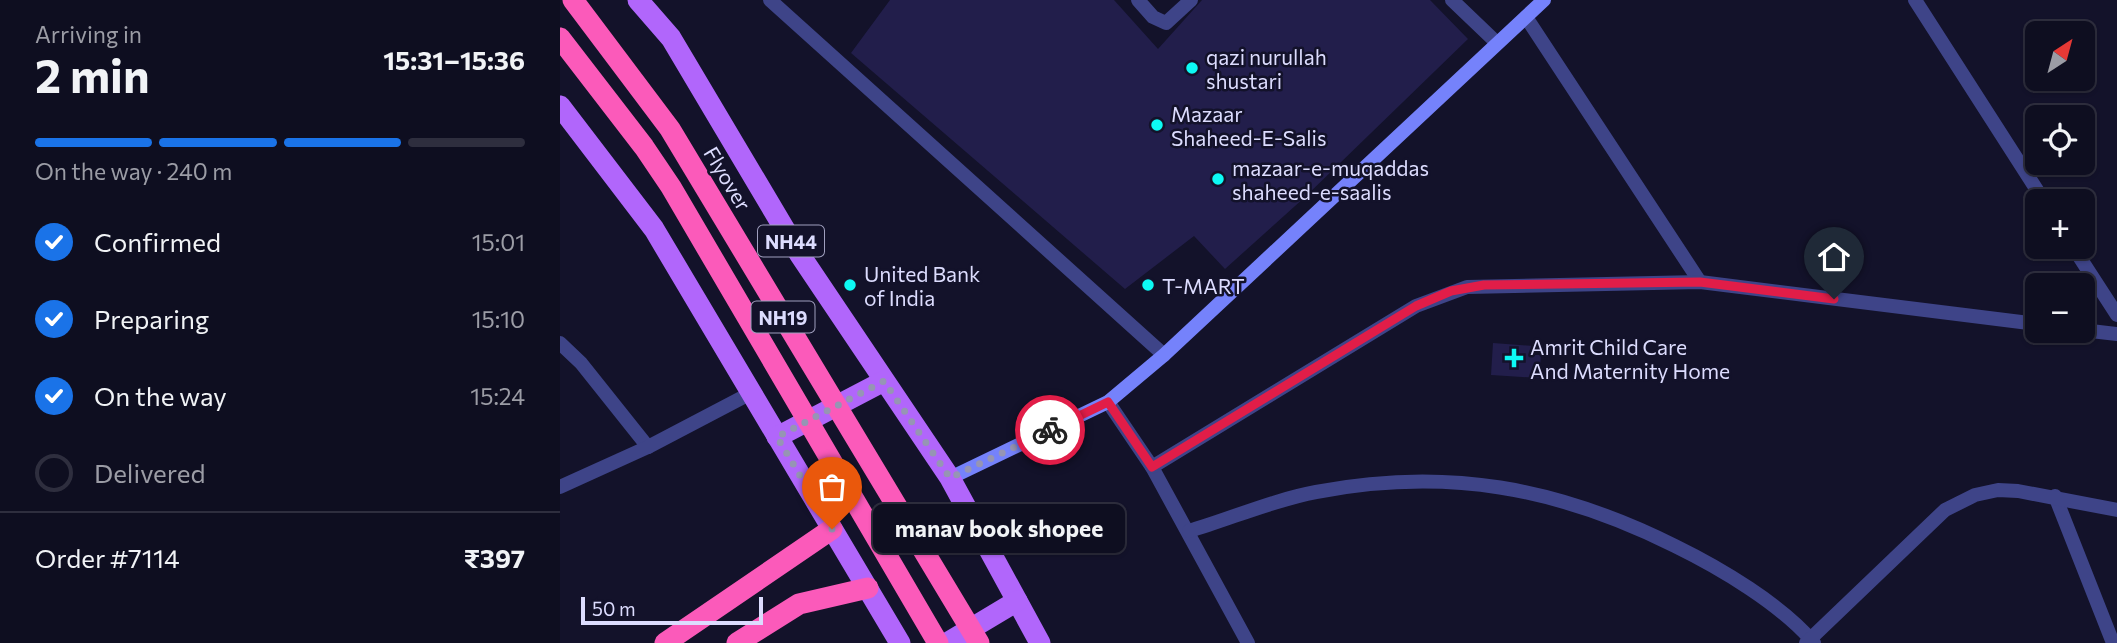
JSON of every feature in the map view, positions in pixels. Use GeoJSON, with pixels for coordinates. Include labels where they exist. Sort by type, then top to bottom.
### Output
{"type":"FeatureCollection","features":[{"type":"Feature","properties":{"kind":"highway","name":"Flyover"},"geometry":{"type":"LineString","coordinates":[[573,0],[670,129],[979,643]]}},
{"type":"Feature","properties":{"kind":"highway","name":"NH19"},"geometry":{"type":"LineString","coordinates":[[560,38],[644,147],[671,187],[938,643]]}},
{"type":"Feature","properties":{"kind":"highway"},"geometry":{"type":"LineString","coordinates":[[665,643],[832,529]]}},
{"type":"Feature","properties":{"kind":"highway"},"geometry":{"type":"LineString","coordinates":[[737,643],[799,604],[868,588]]}},
{"type":"Feature","properties":{"kind":"main road","name":"NH44"},"geometry":{"type":"LineString","coordinates":[[638,0],[671,38],[800,255],[950,478]]}},
{"type":"Feature","properties":{"kind":"main road"},"geometry":{"type":"LineString","coordinates":[[560,106],[654,229],[901,643]]}},
{"type":"Feature","properties":{"kind":"main road"},"geometry":{"type":"LineString","coordinates":[[777,437],[884,381]]}},
{"type":"Feature","properties":{"kind":"main road"},"geometry":{"type":"LineString","coordinates":[[950,478],[1040,643]]}},
{"type":"Feature","properties":{"kind":"main road"},"geometry":{"type":"LineString","coordinates":[[947,643],[1017,601]]}},
{"type":"Feature","properties":{"kind":"street"},"geometry":{"type":"LineString","coordinates":[[770,0],[1164,355]]}},
{"type":"Feature","properties":{"kind":"street"},"geometry":{"type":"LineString","coordinates":[[1138,0],[1153,16],[1166,23],[1191,0]]}},
{"type":"Feature","properties":{"kind":"street"},"geometry":{"type":"LineString","coordinates":[[1452,0],[1497,43]]}},
{"type":"Feature","properties":{"kind":"street"},"geometry":{"type":"LineString","coordinates":[[950,478],[1108,402],[1164,355],[1544,0]]}},
{"type":"Feature","properties":{"kind":"street"},"geometry":{"type":"LineString","coordinates":[[1915,0],[2036,189]]}},
{"type":"Feature","properties":{"kind":"street"},"geometry":{"type":"LineString","coordinates":[[1526,16],[1700,282]]}},
{"type":"Feature","properties":{"kind":"street"},"geometry":{"type":"LineString","coordinates":[[2081,259],[2117,315]]}},
{"type":"Feature","properties":{"kind":"street"},"geometry":{"type":"LineString","coordinates":[[1152,467],[1392,320],[1451,291],[1484,285],[1700,282],[2025,323]]}},
{"type":"Feature","properties":{"kind":"street"},"geometry":{"type":"LineString","coordinates":[[2095,331],[2117,334]]}},
{"type":"Feature","properties":{"kind":"street"},"geometry":{"type":"LineString","coordinates":[[560,344],[581,363],[648,447]]}},
{"type":"Feature","properties":{"kind":"street"},"geometry":{"type":"LineString","coordinates":[[560,487],[648,447],[751,393]]}},
{"type":"Feature","properties":{"kind":"street"},"geometry":{"type":"LineString","coordinates":[[1108,402],[1152,467],[1248,643]]}},
{"type":"Feature","properties":{"kind":"street"},"geometry":{"type":"LineString","coordinates":[[1189,531],[1314,492],[1430,481],[1522,489],[1580,505],[1643,530],[1696,556],[1768,603],[1810,642],[1945,510],[1975,495],[1998,490],[2055,496],[2117,510]]}},
{"type":"Feature","properties":{"kind":"street"},"geometry":{"type":"LineString","coordinates":[[2055,496],[2113,643]]}},
{"type":"Feature","properties":{"kind":"building","name":"Mazaar Shaheed-E-Salis"},"geometry":{"type":"Polygon","coordinates":[[[890,0],[1114,0],[1158,49],[1202,0],[1430,0],[1468,39],[1305,197],[1225,269],[1194,236],[1125,289],[851,53],[890,0]]]}},
{"type":"Feature","properties":{"kind":"building"},"geometry":{"type":"Polygon","coordinates":[[[1493,343],[1533,346],[1532,355],[1541,355],[1539,378],[1491,375],[1493,343]]]}},
{"type":"Feature","properties":{"kind":"way so far"},"geometry":{"type":"LineString","coordinates":[[832,529],[777,437],[884,381],[950,478],[1050,430]]}},
{"type":"Feature","properties":{"kind":"place","name":"qazi nurullah shustari"},"geometry":{"type":"Point","coordinates":[1192,68]}},
{"type":"Feature","properties":{"kind":"place","name":"Mazaar Shaheed-E-Salis"},"geometry":{"type":"Point","coordinates":[1157,125]}},
{"type":"Feature","properties":{"kind":"place","name":"mazaar-e-muqaddas shaheed-e-saalis"},"geometry":{"type":"Point","coordinates":[1218,179]}},
{"type":"Feature","properties":{"kind":"place","name":"United Bank of India"},"geometry":{"type":"Point","coordinates":[850,285]}},
{"type":"Feature","properties":{"kind":"place","name":"T-MART"},"geometry":{"type":"Point","coordinates":[1148,285]}},
{"type":"Feature","properties":{"kind":"place","name":"Amrit Child Care And Maternity Home"},"geometry":{"type":"Point","coordinates":[1514,358]}},
{"type":"Feature","properties":{"kind":"place","name":"manav book shopee"},"geometry":{"type":"Point","coordinates":[832,529]}},
{"type":"Feature","properties":{"kind":"route"},"geometry":{"type":"LineString","coordinates":[[1050,430],[1108,402],[1152,467],[1416,306],[1467,287],[1700,282],[1834,299]]}}]}
